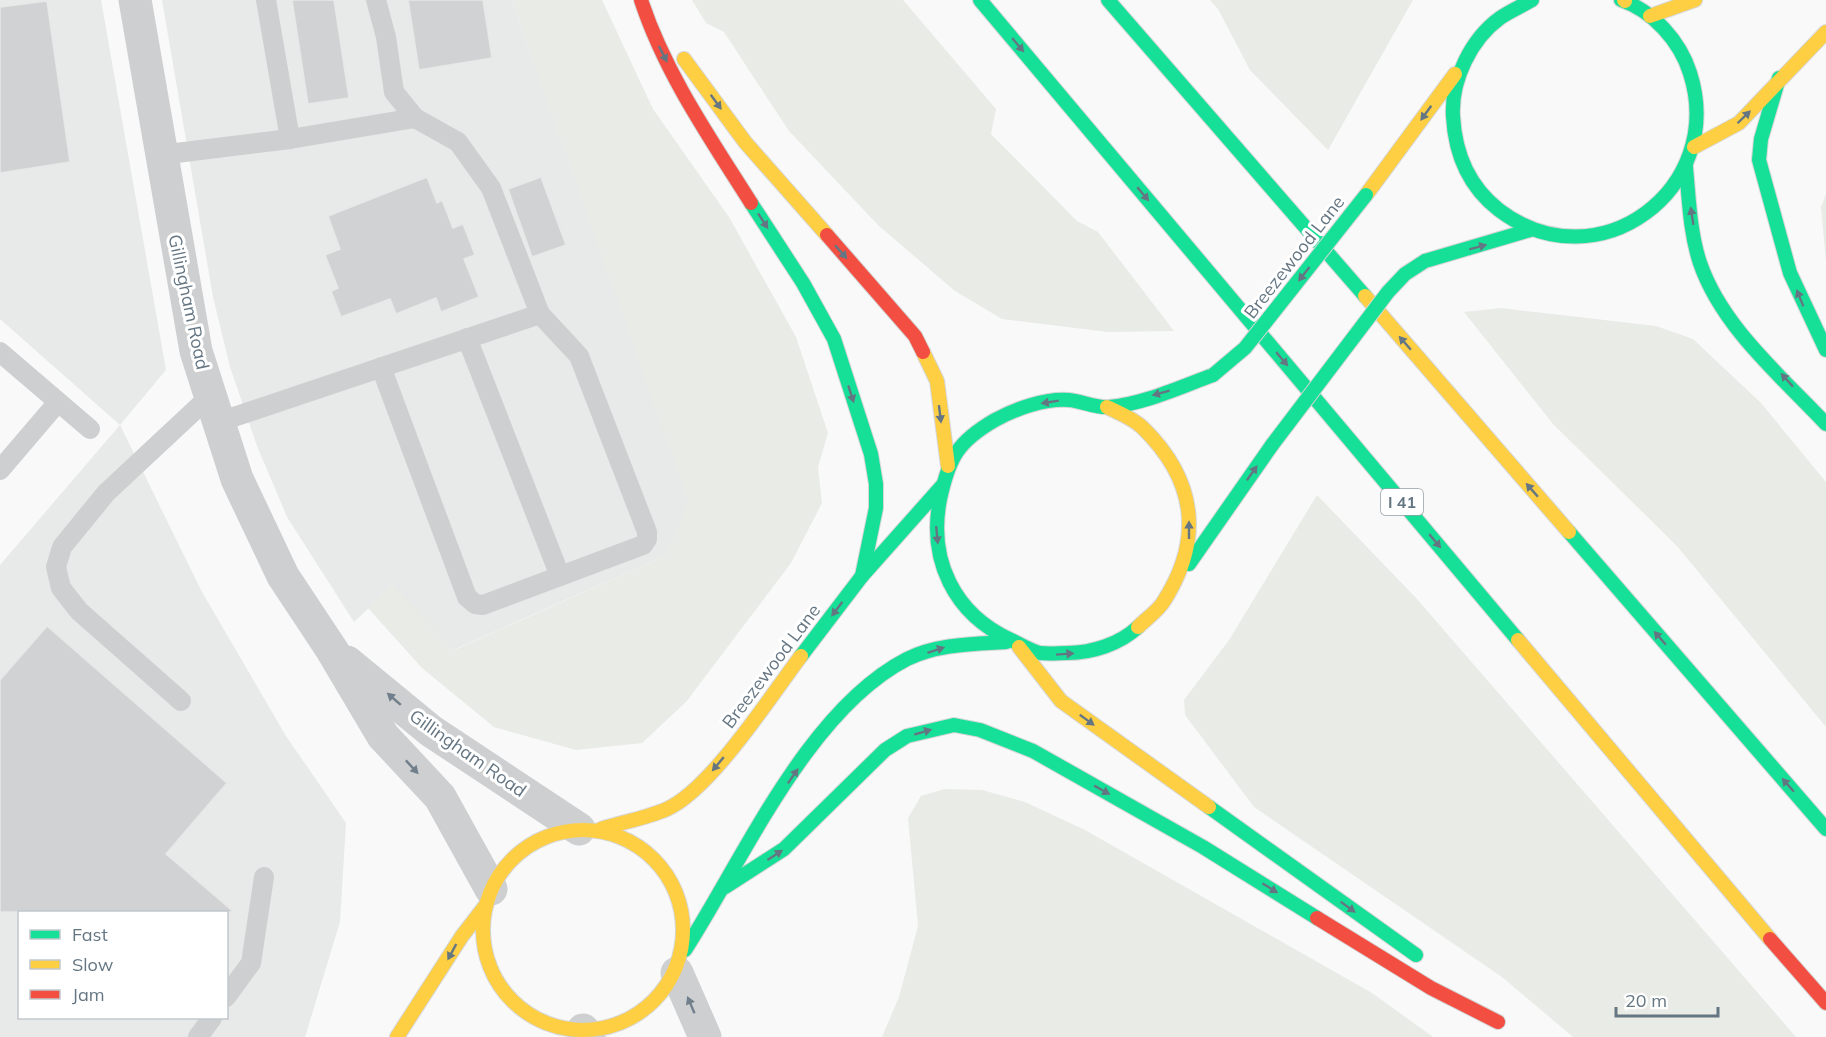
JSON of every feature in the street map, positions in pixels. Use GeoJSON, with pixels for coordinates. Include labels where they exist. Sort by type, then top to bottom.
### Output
{"type":"FeatureCollection","features":[{"type":"Feature","properties":{"kind":"main road"},"geometry":{"type":"LineString","coordinates":[[641,0],[651,30],[698,120],[803,283],[834,339],[871,454],[876,484],[876,508],[862,576]]}},
{"type":"Feature","properties":{"kind":"main road"},"geometry":{"type":"LineString","coordinates":[[651,0],[675,44],[745,142],[915,336],[937,381],[948,465],[936,521],[939,558],[953,592],[976,621],[1012,645],[1061,701],[1424,961]]}},
{"type":"Feature","properties":{"kind":"main road","name":"I 41"},"geometry":{"type":"LineString","coordinates":[[980,0],[1719,880],[1826,1003]]}},
{"type":"Feature","properties":{"kind":"main road"},"geometry":{"type":"LineString","coordinates":[[1108,0],[1826,829]]}},
{"type":"Feature","properties":{"kind":"main road"},"geometry":{"type":"LineString","coordinates":[[1532,0],[1512,8],[1482,33],[1461,66],[1452,97],[1452,131],[1460,162],[1477,191],[1500,214],[1530,230],[1565,238],[1602,235],[1636,222],[1665,199],[1686,168],[1694,147],[1699,119],[1696,89],[1687,62],[1671,36],[1650,16],[1623,0]]}},
{"type":"Feature","properties":{"kind":"main road"},"geometry":{"type":"LineString","coordinates":[[1650,16],[1695,0]]}},
{"type":"Feature","properties":{"kind":"main road"},"geometry":{"type":"LineString","coordinates":[[1694,147],[1739,123],[1779,78],[1826,32]]}},
{"type":"Feature","properties":{"kind":"main road","name":"Breezewood Lane"},"geometry":{"type":"LineString","coordinates":[[1107,407],[1169,391],[1213,375],[1245,348],[1366,195],[1461,66]]}},
{"type":"Feature","properties":{"kind":"main road"},"geometry":{"type":"LineString","coordinates":[[1779,78],[1761,139],[1759,160],[1790,273],[1826,350]]}},
{"type":"Feature","properties":{"kind":"main road"},"geometry":{"type":"LineString","coordinates":[[1686,168],[1698,254],[1703,272],[1717,298],[1826,424]]}},
{"type":"Feature","properties":{"kind":"main road"},"geometry":{"type":"LineString","coordinates":[[534,1037],[611,1026],[637,1014],[659,995],[725,887],[756,830],[825,731],[866,686],[907,659],[948,646],[1012,645],[1058,655],[1097,651],[1134,634],[1163,608],[1183,573],[1272,445],[1388,292],[1405,274],[1425,261],[1530,230]]}},
{"type":"Feature","properties":{"kind":"main road"},"geometry":{"type":"LineString","coordinates":[[948,465],[969,439],[988,422],[1024,406],[1065,400],[1107,407],[1142,427],[1170,456],[1186,493],[1190,523],[1191,533],[1183,573]]}},
{"type":"Feature","properties":{"kind":"main road","name":"Breezewood Lane"},"geometry":{"type":"LineString","coordinates":[[590,829],[667,808],[684,799],[716,768],[862,576],[943,485]]}},
{"type":"Feature","properties":{"kind":"main road"},"geometry":{"type":"LineString","coordinates":[[725,887],[784,849],[885,750],[907,736],[954,725],[980,730],[1033,751],[1203,846],[1431,988],[1498,1022]]}},
{"type":"Feature","properties":{"kind":"main road"},"geometry":{"type":"LineString","coordinates":[[398,1037],[448,960],[464,929],[488,897],[506,866],[527,847],[552,834],[590,829],[632,842],[656,861],[674,886],[682,916],[681,961]]}},
{"type":"Feature","properties":{"kind":"main road"},"geometry":{"type":"LineString","coordinates":[[488,897],[483,938],[491,970],[508,997],[534,1018],[579,1032]]}},
{"type":"Feature","properties":{"kind":"main road"},"geometry":{"type":"LineString","coordinates":[[1451,981],[1512,1032]]}},
{"type":"Feature","properties":{"kind":"street","name":"Gillingham Road"},"geometry":{"type":"LineString","coordinates":[[135,0],[194,341],[237,479],[283,576],[332,650],[383,736],[440,797],[488,897]]}},
{"type":"Feature","properties":{"kind":"street","name":"Gillingham Road"},"geometry":{"type":"LineString","coordinates":[[332,650],[431,731],[590,829]]}},
{"type":"Feature","properties":{"kind":"street"},"geometry":{"type":"LineString","coordinates":[[681,961],[705,1037]]}},
{"type":"Feature","properties":{"kind":"lane"},"geometry":{"type":"LineString","coordinates":[[266,0],[290,139]]}},
{"type":"Feature","properties":{"kind":"lane"},"geometry":{"type":"LineString","coordinates":[[376,0],[386,36],[394,92],[415,118],[458,142],[491,188],[540,314],[579,356],[647,532],[647,539],[643,545],[483,605],[475,604],[467,597],[381,367]]}},
{"type":"Feature","properties":{"kind":"lane"},"geometry":{"type":"LineString","coordinates":[[160,155],[290,139],[415,118]]}},
{"type":"Feature","properties":{"kind":"lane"},"geometry":{"type":"LineString","coordinates":[[181,701],[79,610],[61,588],[56,567],[62,547],[106,493],[214,409],[381,367],[540,314]]}},
{"type":"Feature","properties":{"kind":"lane"},"geometry":{"type":"LineString","coordinates":[[467,338],[560,576]]}},
{"type":"Feature","properties":{"kind":"lane"},"geometry":{"type":"LineString","coordinates":[[0,352],[90,429]]}},
{"type":"Feature","properties":{"kind":"lane"},"geometry":{"type":"LineString","coordinates":[[0,470],[58,402]]}},
{"type":"Feature","properties":{"kind":"lane"},"geometry":{"type":"LineString","coordinates":[[228,994],[251,963],[264,877]]}},
{"type":"Feature","properties":{"kind":"lane"},"geometry":{"type":"LineString","coordinates":[[198,1037],[211,1019]]}},
{"type":"Feature","properties":{"kind":"shaded area"},"geometry":{"type":"Polygon","coordinates":[[[0,0],[101,0],[166,370],[120,425],[0,319],[0,0]]]}},
{"type":"Feature","properties":{"kind":"shaded area"},"geometry":{"type":"Polygon","coordinates":[[[162,0],[512,0],[689,501],[667,555],[453,650],[392,586],[354,622],[287,517],[257,446],[230,367],[213,297],[162,0]]]}},
{"type":"Feature","properties":{"kind":"shaded area"},"geometry":{"type":"Polygon","coordinates":[[[512,0],[602,0],[653,109],[729,217],[796,337],[828,433],[818,467],[822,503],[791,563],[686,702],[642,743],[576,750],[494,727],[422,668],[368,608],[392,585],[454,650],[667,555],[688,501],[512,0]]]}},
{"type":"Feature","properties":{"kind":"shaded area"},"geometry":{"type":"Polygon","coordinates":[[[692,0],[903,0],[996,109],[991,134],[1077,221],[1098,232],[1174,331],[1108,332],[1002,319],[955,291],[878,225],[789,131],[724,32],[706,23],[692,0]]]}},
{"type":"Feature","properties":{"kind":"shaded area"},"geometry":{"type":"Polygon","coordinates":[[[1210,0],[1413,0],[1328,150],[1250,70],[1218,9],[1210,0]]]}},
{"type":"Feature","properties":{"kind":"shaded area"},"geometry":{"type":"Polygon","coordinates":[[[1826,194],[1826,261],[1821,207],[1826,194]]]}},
{"type":"Feature","properties":{"kind":"shaded area"},"geometry":{"type":"Polygon","coordinates":[[[1501,308],[1656,326],[1693,339],[1761,403],[1826,482],[1826,727],[1677,546],[1553,424],[1464,312],[1501,308]]]}},
{"type":"Feature","properties":{"kind":"shaded area"},"geometry":{"type":"Polygon","coordinates":[[[120,425],[202,592],[286,736],[346,823],[340,922],[305,1037],[0,1037],[0,565],[120,425]]]}},
{"type":"Feature","properties":{"kind":"shaded area"},"geometry":{"type":"Polygon","coordinates":[[[1317,495],[1417,599],[1796,1037],[1573,1037],[1502,977],[1254,807],[1185,715],[1184,700],[1229,640],[1317,495]]]}},
{"type":"Feature","properties":{"kind":"shaded area"},"geometry":{"type":"Polygon","coordinates":[[[945,789],[982,790],[1025,802],[1085,830],[1372,993],[1433,1037],[882,1037],[899,997],[918,926],[908,818],[921,796],[945,789]]]}},
{"type":"Feature","properties":{"kind":"building"},"geometry":{"type":"Polygon","coordinates":[[[292,0],[334,0],[349,98],[308,104],[292,0]]]}},
{"type":"Feature","properties":{"kind":"building"},"geometry":{"type":"Polygon","coordinates":[[[408,0],[483,0],[492,58],[419,70],[408,0]]]}},
{"type":"Feature","properties":{"kind":"building"},"geometry":{"type":"Polygon","coordinates":[[[47,1],[70,162],[0,173],[0,7],[47,1]]]}},
{"type":"Feature","properties":{"kind":"building"},"geometry":{"type":"Polygon","coordinates":[[[427,177],[437,203],[442,200],[453,228],[463,224],[475,255],[464,259],[479,297],[441,312],[436,298],[396,314],[390,299],[341,317],[331,291],[338,288],[325,255],[340,249],[328,216],[427,177]]]}},
{"type":"Feature","properties":{"kind":"building"},"geometry":{"type":"Polygon","coordinates":[[[541,177],[566,245],[532,257],[508,189],[541,177]]]}},
{"type":"Feature","properties":{"kind":"building"},"geometry":{"type":"Polygon","coordinates":[[[47,626],[227,783],[166,854],[234,912],[0,912],[0,680],[47,626]]]}},
{"type":"Feature","properties":{"kind":"traffic: fast"},"geometry":{"type":"LineString","coordinates":[[980,0],[1518,640]]}},
{"type":"Feature","properties":{"kind":"traffic: fast"},"geometry":{"type":"LineString","coordinates":[[1108,0],[1365,296]]}},
{"type":"Feature","properties":{"kind":"traffic: fast"},"geometry":{"type":"LineString","coordinates":[[1532,0],[1504,15],[1480,37],[1472,49],[1455,88],[1454,130],[1465,168],[1488,201],[1499,210],[1537,230],[1576,237],[1613,230],[1646,213],[1672,187],[1690,154],[1696,115],[1690,73],[1685,61],[1672,39],[1654,19],[1621,0]]}},
{"type":"Feature","properties":{"kind":"traffic: fast"},"geometry":{"type":"LineString","coordinates":[[1779,78],[1761,139],[1759,160],[1790,273],[1826,350]]}},
{"type":"Feature","properties":{"kind":"traffic: fast"},"geometry":{"type":"LineString","coordinates":[[1686,168],[1694,240],[1700,263],[1710,286],[1754,350],[1826,424]]}},
{"type":"Feature","properties":{"kind":"traffic: fast"},"geometry":{"type":"LineString","coordinates":[[1213,375],[1245,348],[1366,195]]}},
{"type":"Feature","properties":{"kind":"traffic: fast"},"geometry":{"type":"LineString","coordinates":[[751,203],[803,283],[834,339],[871,454],[876,484],[876,508],[862,576]]}},
{"type":"Feature","properties":{"kind":"traffic: fast"},"geometry":{"type":"LineString","coordinates":[[1425,261],[1530,230]]}},
{"type":"Feature","properties":{"kind":"traffic: fast"},"geometry":{"type":"LineString","coordinates":[[1272,445],[1388,292],[1405,274],[1425,261]]}},
{"type":"Feature","properties":{"kind":"traffic: fast"},"geometry":{"type":"LineString","coordinates":[[1138,627],[1114,643],[1076,653],[1040,653],[991,629],[974,616],[960,600],[942,564],[937,522],[943,485],[951,462],[963,444],[982,428],[1012,412],[1031,405],[1060,400],[1104,407],[1122,405],[1162,394],[1213,375]]}},
{"type":"Feature","properties":{"kind":"traffic: fast"},"geometry":{"type":"LineString","coordinates":[[1189,564],[1272,445]]}},
{"type":"Feature","properties":{"kind":"traffic: fast"},"geometry":{"type":"LineString","coordinates":[[801,656],[862,576],[942,486]]}},
{"type":"Feature","properties":{"kind":"traffic: fast"},"geometry":{"type":"LineString","coordinates":[[1569,532],[1826,829]]}},
{"type":"Feature","properties":{"kind":"traffic: fast"},"geometry":{"type":"LineString","coordinates":[[685,950],[781,789],[809,749],[839,713],[871,682],[907,659],[930,650],[1006,642]]}},
{"type":"Feature","properties":{"kind":"traffic: fast"},"geometry":{"type":"LineString","coordinates":[[725,887],[784,849],[885,750],[907,736],[954,725],[980,730],[1033,751],[1203,847],[1317,918]]}},
{"type":"Feature","properties":{"kind":"traffic: fast"},"geometry":{"type":"LineString","coordinates":[[1209,807],[1416,955]]}},
{"type":"Feature","properties":{"kind":"traffic: slow"},"geometry":{"type":"LineString","coordinates":[[1650,16],[1695,0]]}},
{"type":"Feature","properties":{"kind":"traffic: slow"},"geometry":{"type":"LineString","coordinates":[[1694,147],[1739,123],[1826,32]]}},
{"type":"Feature","properties":{"kind":"traffic: slow"},"geometry":{"type":"LineString","coordinates":[[684,59],[745,142],[827,235]]}},
{"type":"Feature","properties":{"kind":"traffic: slow"},"geometry":{"type":"LineString","coordinates":[[1366,195],[1455,74]]}},
{"type":"Feature","properties":{"kind":"traffic: slow"},"geometry":{"type":"LineString","coordinates":[[1365,296],[1569,532]]}},
{"type":"Feature","properties":{"kind":"traffic: slow"},"geometry":{"type":"LineString","coordinates":[[923,352],[937,381],[948,466]]}},
{"type":"Feature","properties":{"kind":"traffic: slow"},"geometry":{"type":"LineString","coordinates":[[1107,407],[1139,424],[1160,447],[1174,468],[1183,489],[1188,510],[1189,532],[1185,555],[1177,578],[1161,605],[1138,627]]}},
{"type":"Feature","properties":{"kind":"traffic: slow"},"geometry":{"type":"LineString","coordinates":[[1518,640],[1770,939]]}},
{"type":"Feature","properties":{"kind":"traffic: slow"},"geometry":{"type":"LineString","coordinates":[[1019,647],[1061,701],[1209,807]]}},
{"type":"Feature","properties":{"kind":"traffic: slow"},"geometry":{"type":"LineString","coordinates":[[601,829],[659,812],[684,798],[721,763],[801,656]]}},
{"type":"Feature","properties":{"kind":"traffic: slow"},"geometry":{"type":"LineString","coordinates":[[573,830],[593,830],[621,837],[654,859],[676,892],[683,920],[683,930],[683,940],[676,968],[654,1001],[621,1023],[593,1030],[573,1030],[545,1023],[527,1013],[506,994],[487,959],[483,940],[483,920],[490,892],[500,874],[519,853],[554,834],[573,830]]}},
{"type":"Feature","properties":{"kind":"traffic: slow"},"geometry":{"type":"LineString","coordinates":[[397,1037],[462,936],[486,905]]}},
{"type":"Feature","properties":{"kind":"traffic: jam"},"geometry":{"type":"LineString","coordinates":[[641,0],[676,79],[751,203]]}},
{"type":"Feature","properties":{"kind":"traffic: jam"},"geometry":{"type":"LineString","coordinates":[[827,235],[915,336],[923,352]]}},
{"type":"Feature","properties":{"kind":"traffic: jam"},"geometry":{"type":"LineString","coordinates":[[1317,918],[1431,988],[1498,1022]]}},
{"type":"Feature","properties":{"kind":"traffic: jam"},"geometry":{"type":"LineString","coordinates":[[1770,939],[1826,1003]]}}]}
